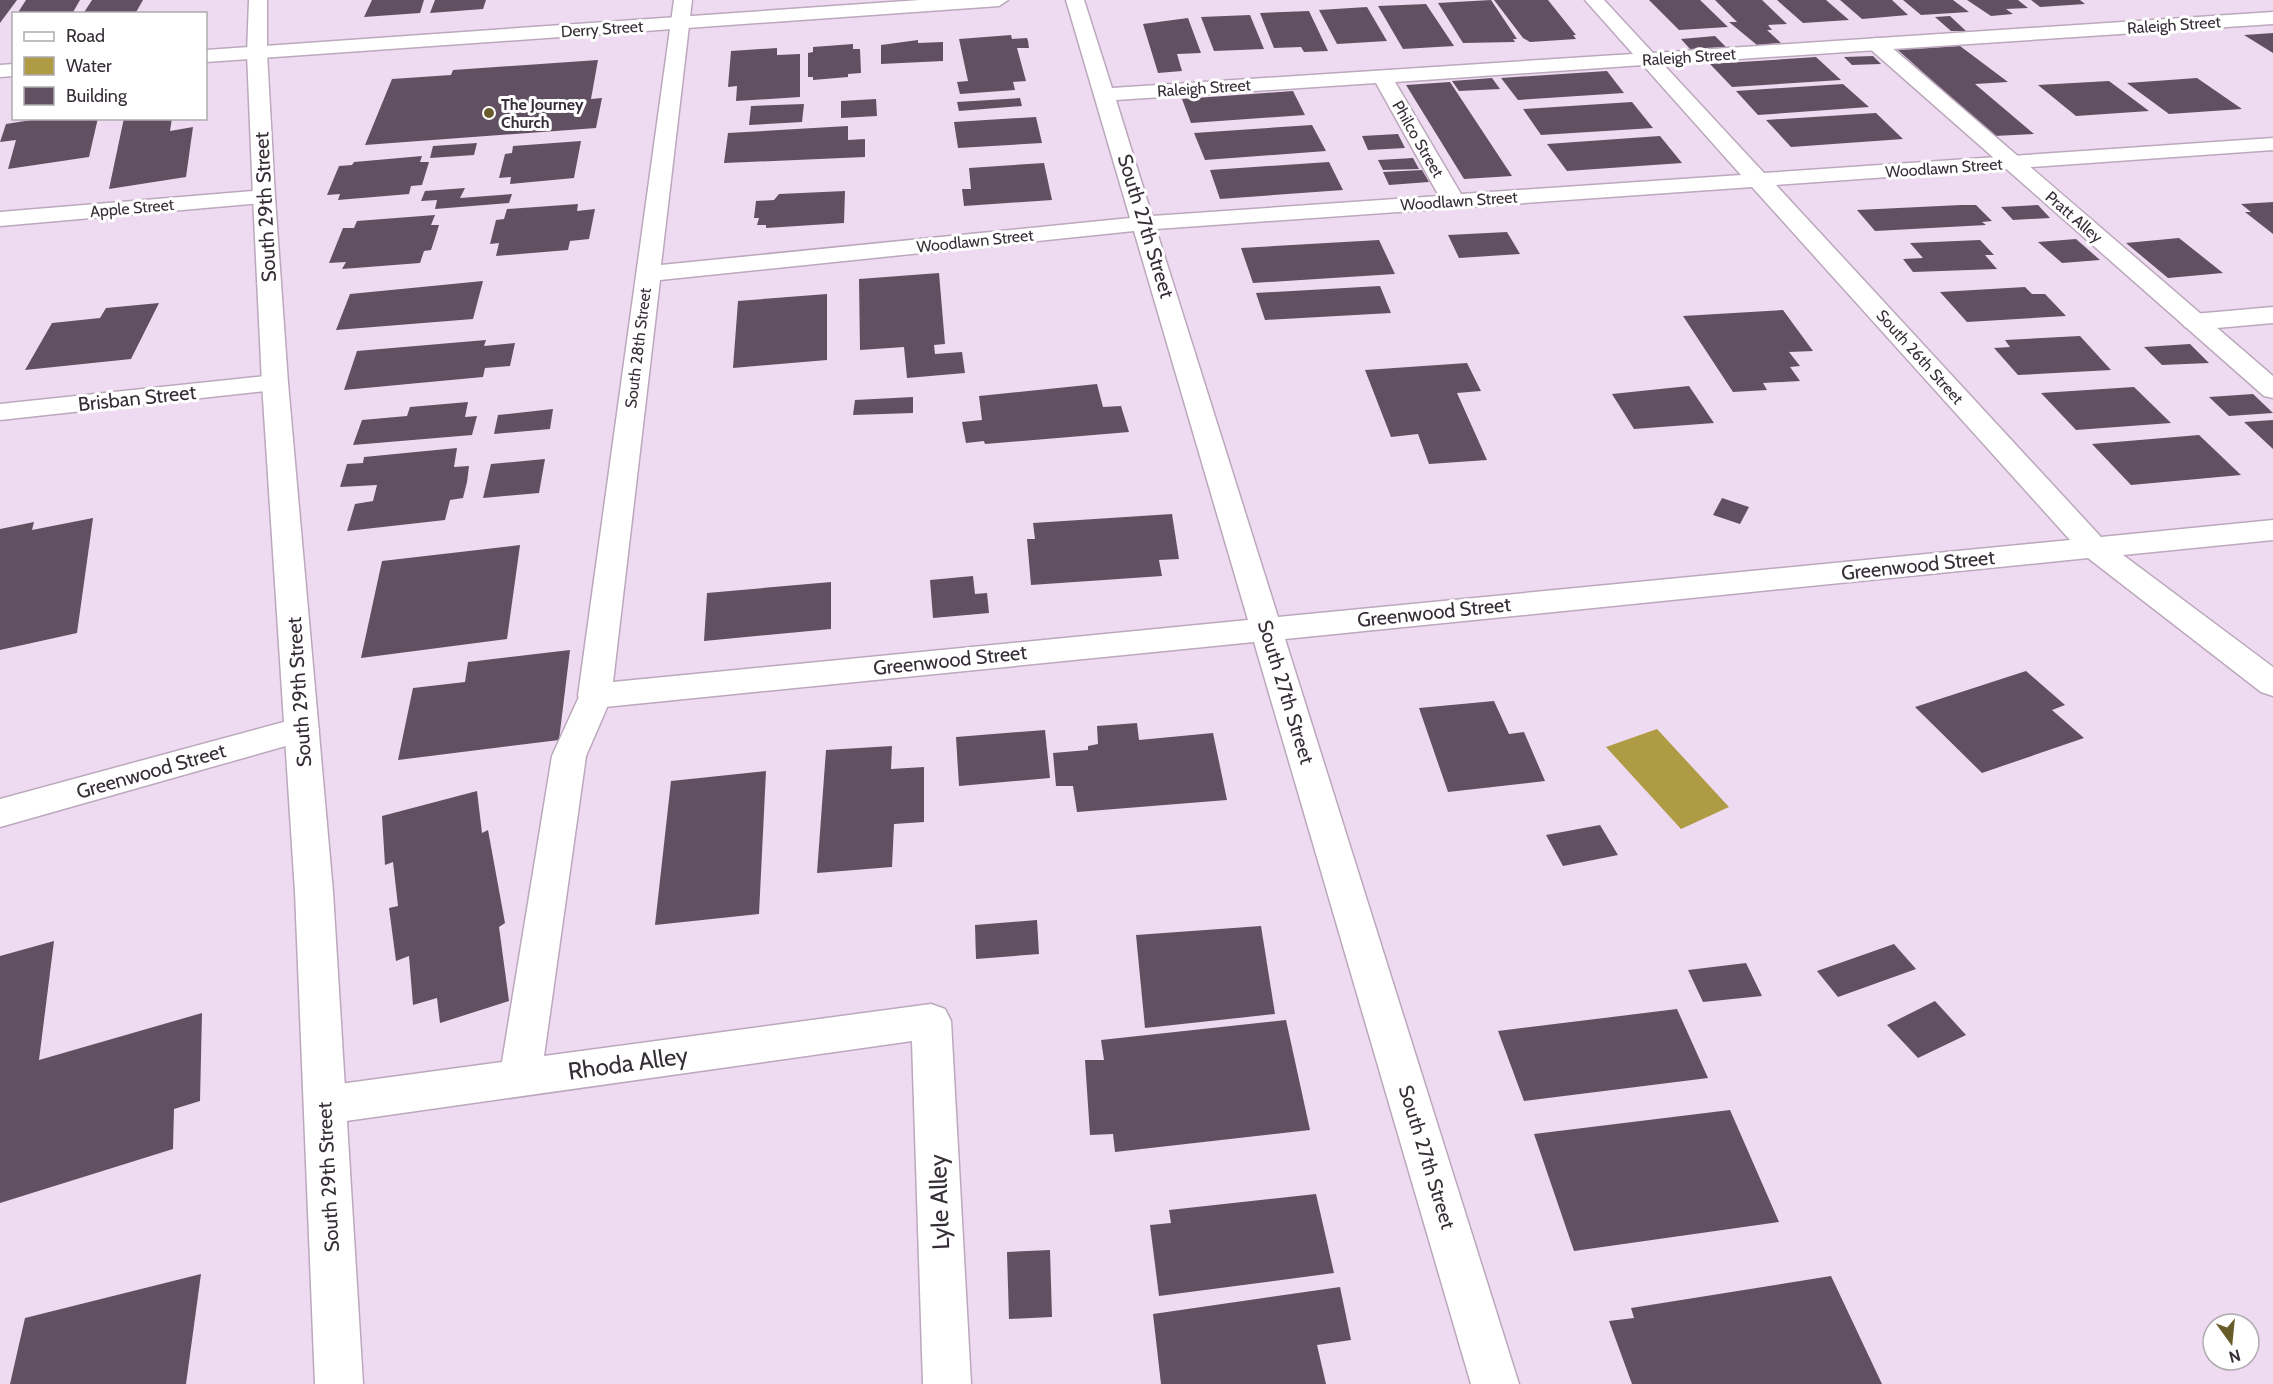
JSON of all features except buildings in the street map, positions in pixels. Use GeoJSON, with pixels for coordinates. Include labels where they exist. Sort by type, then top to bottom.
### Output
{"type":"FeatureCollection","features":[{"type":"Feature","properties":{"kind":"street","name":"South 29th Street"},"geometry":{"type":"LineString","coordinates":[[258,0],[257,52],[264,196],[275,383],[314,892],[339,1384]]}},
{"type":"Feature","properties":{"kind":"street","name":"Derry Street"},"geometry":{"type":"LineString","coordinates":[[207,56],[682,12],[999,0]]}},
{"type":"Feature","properties":{"kind":"street","name":"South 27th Street"},"geometry":{"type":"LineString","coordinates":[[1075,0],[1145,223],[1495,1384]]}},
{"type":"Feature","properties":{"kind":"street","name":"South 26th Street"},"geometry":{"type":"LineString","coordinates":[[1594,0],[2094,548],[2273,684]]}},
{"type":"Feature","properties":{"kind":"street","name":"South 28th Street"},"geometry":{"type":"LineString","coordinates":[[520,1078],[569,756],[595,696],[682,12]]}},
{"type":"Feature","properties":{"kind":"street","name":"Raleigh Street"},"geometry":{"type":"LineString","coordinates":[[1106,95],[2273,18]]}},
{"type":"Feature","properties":{"kind":"street","name":"Pratt Alley"},"geometry":{"type":"LineString","coordinates":[[1876,44],[2273,390]]}},
{"type":"Feature","properties":{"kind":"street","name":"Philco Street"},"geometry":{"type":"LineString","coordinates":[[1382,76],[1454,201]]}},
{"type":"Feature","properties":{"kind":"street","name":"Woodlawn Street"},"geometry":{"type":"LineString","coordinates":[[647,274],[1145,223],[2273,144]]}},
{"type":"Feature","properties":{"kind":"street","name":"Apple Street"},"geometry":{"type":"LineString","coordinates":[[0,219],[264,196]]}},
{"type":"Feature","properties":{"kind":"street"},"geometry":{"type":"LineString","coordinates":[[2194,322],[2273,315]]}},
{"type":"Feature","properties":{"kind":"street","name":"Brisban Street"},"geometry":{"type":"LineString","coordinates":[[0,412],[275,383]]}},
{"type":"Feature","properties":{"kind":"street","name":"Greenwood Street"},"geometry":{"type":"LineString","coordinates":[[595,696],[2273,530]]}},
{"type":"Feature","properties":{"kind":"street","name":"Greenwood Street"},"geometry":{"type":"LineString","coordinates":[[0,813],[302,729]]}},
{"type":"Feature","properties":{"kind":"street","name":"Rhoda Alley"},"geometry":{"type":"LineString","coordinates":[[325,1105],[932,1021]]}},
{"type":"Feature","properties":{"kind":"street","name":"Lyle Alley"},"geometry":{"type":"LineString","coordinates":[[932,1021],[947,1384]]}},
{"type":"Feature","properties":{"kind":"water"},"geometry":{"type":"Polygon","coordinates":[[[1657,729],[1729,807],[1681,829],[1606,747],[1657,729]]]}},
{"type":"Feature","properties":{"kind":"place","name":"The Journey Church"},"geometry":{"type":"Point","coordinates":[489,113]}}]}
